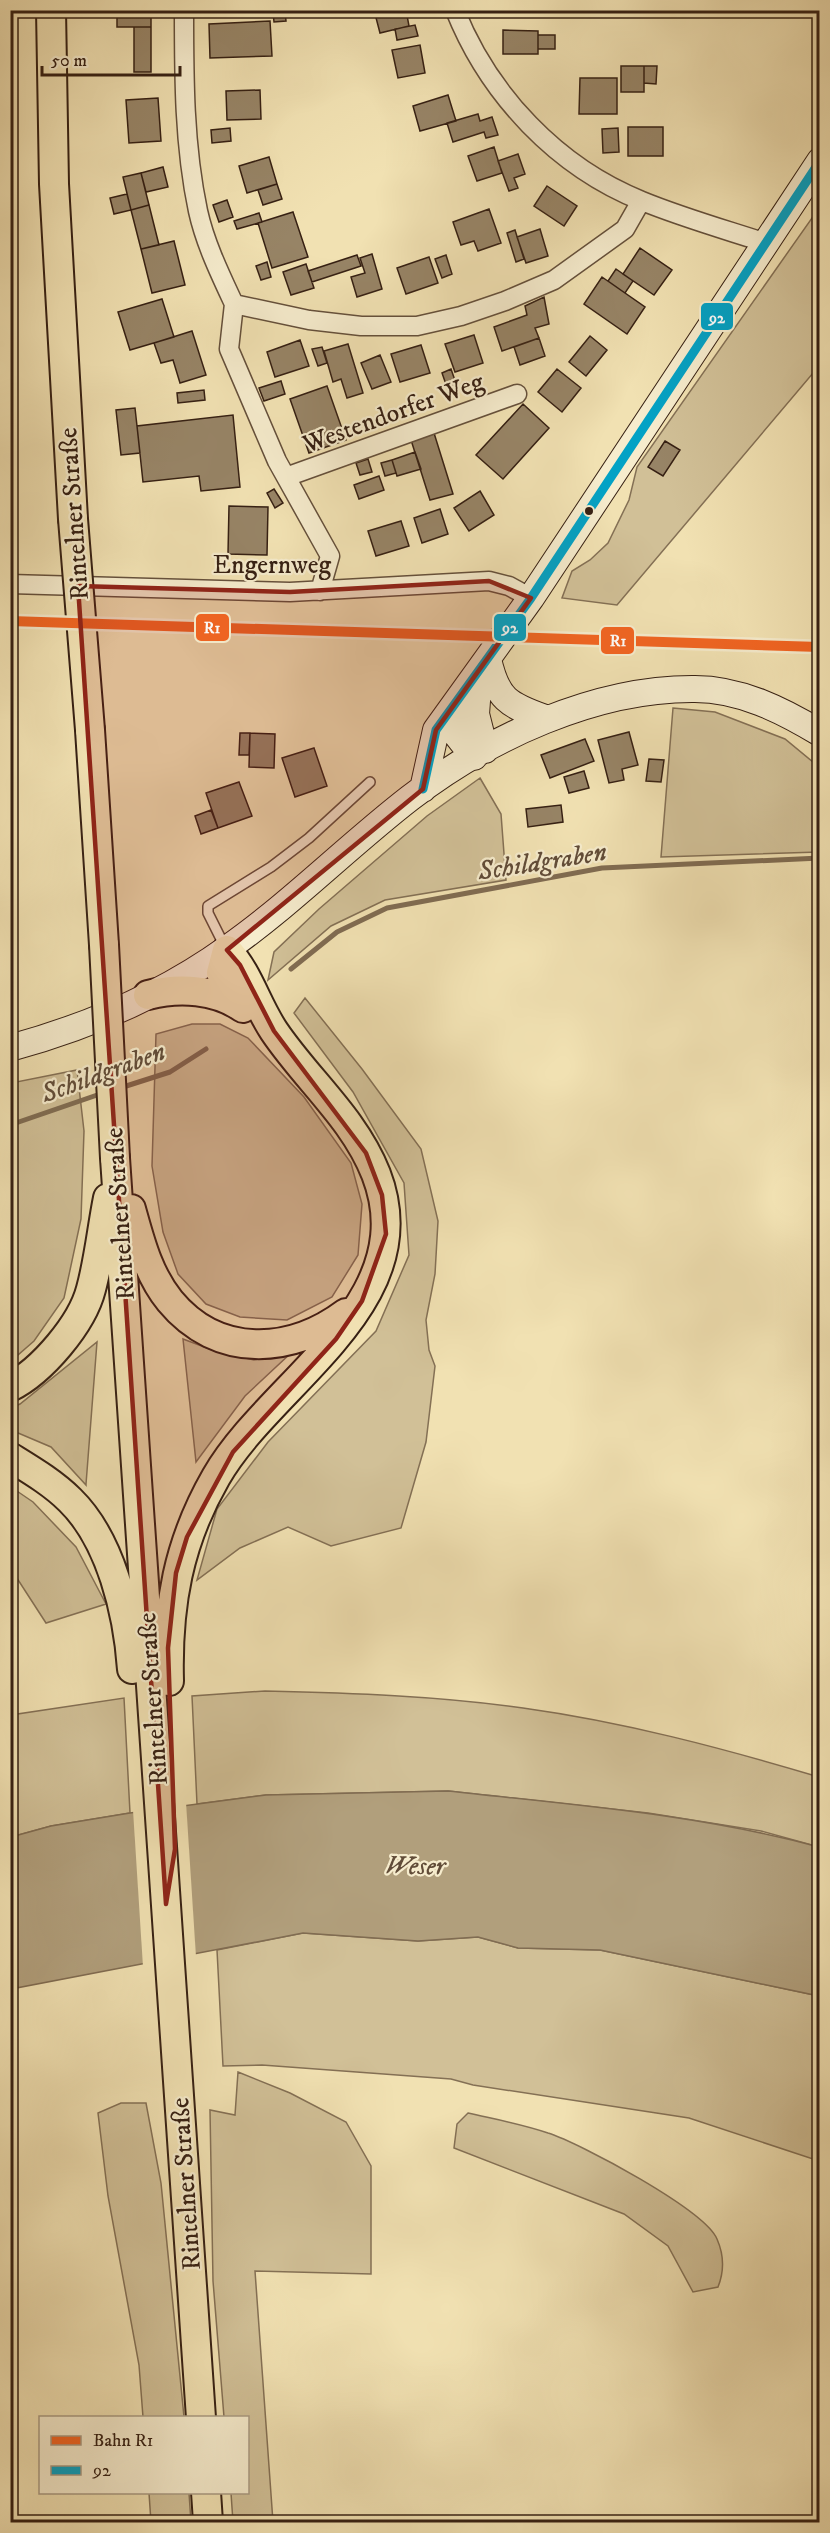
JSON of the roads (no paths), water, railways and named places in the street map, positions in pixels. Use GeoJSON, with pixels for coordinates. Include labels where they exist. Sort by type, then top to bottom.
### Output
{"type":"FeatureCollection","features":[{"type":"Feature","properties":{"kind":"main road","name":"Rintelner Straße"},"geometry":{"type":"LineString","coordinates":[[51,10],[54,184],[73,519],[90,730],[115,1158],[147,1604]]}},
{"type":"Feature","properties":{"kind":"main road"},"geometry":{"type":"LineString","coordinates":[[226,950],[221,973],[235,1002]]}},
{"type":"Feature","properties":{"kind":"main road"},"geometry":{"type":"LineString","coordinates":[[166,1904],[149,1853],[141,1801],[130,1648],[147,1604],[176,1573],[187,1537],[217,1476],[254,1425],[336,1339],[362,1301],[375,1275],[386,1234],[382,1195],[376,1176],[348,1123],[274,1031],[240,964],[226,950]]}},
{"type":"Feature","properties":{"kind":"main road"},"geometry":{"type":"LineString","coordinates":[[148,995],[170,991],[191,991],[235,1002],[274,1031]]}},
{"type":"Feature","properties":{"kind":"main road"},"geometry":{"type":"LineString","coordinates":[[115,1158],[147,1263],[171,1302],[205,1331],[248,1346],[292,1342],[325,1329],[362,1301]]}},
{"type":"Feature","properties":{"kind":"main road"},"geometry":{"type":"LineString","coordinates":[[10,1387],[30,1377],[65,1339],[91,1292],[115,1158]]}},
{"type":"Feature","properties":{"kind":"main road"},"geometry":{"type":"LineString","coordinates":[[10,1457],[45,1479],[71,1500],[84,1518],[110,1567],[147,1604],[168,1648],[175,1849],[166,1904]]}},
{"type":"Feature","properties":{"kind":"main road","name":"Rintelner Straße"},"geometry":{"type":"LineString","coordinates":[[166,1904],[201,2416]]}},
{"type":"Feature","properties":{"kind":"main road"},"geometry":{"type":"LineString","coordinates":[[206,2494],[208,2523]]}},
{"type":"Feature","properties":{"kind":"street"},"geometry":{"type":"LineString","coordinates":[[184,10],[188,154],[198,213],[217,268],[234,304],[309,320],[361,326],[417,326],[461,316],[505,301],[554,280],[625,229],[641,201]]}},
{"type":"Feature","properties":{"kind":"street"},"geometry":{"type":"LineString","coordinates":[[455,10],[469,45],[492,82],[521,117],[553,147],[596,178],[641,201],[764,242]]}},
{"type":"Feature","properties":{"kind":"street"},"geometry":{"type":"LineString","coordinates":[[423,789],[436,730],[531,598],[819,160]]}},
{"type":"Feature","properties":{"kind":"street","name":"Westendorfer Weg"},"geometry":{"type":"LineString","coordinates":[[234,304],[229,349],[286,477],[330,556],[320,591]]}},
{"type":"Feature","properties":{"kind":"street","name":"Westendorfer Weg"},"geometry":{"type":"LineString","coordinates":[[286,477],[517,394]]}},
{"type":"Feature","properties":{"kind":"street","name":"Engernweg"},"geometry":{"type":"LineString","coordinates":[[10,584],[320,591],[489,581],[509,586],[531,598]]}},
{"type":"Feature","properties":{"kind":"street"},"geometry":{"type":"LineString","coordinates":[[484,666],[502,697],[513,707],[545,718]]}},
{"type":"Feature","properties":{"kind":"street"},"geometry":{"type":"LineString","coordinates":[[480,754],[476,714],[484,666]]}},
{"type":"Feature","properties":{"kind":"street"},"geometry":{"type":"LineString","coordinates":[[10,1048],[72,1028],[183,978],[226,950],[423,789],[545,718],[600,702],[650,692],[696,689],[770,704],[819,733]]}},
{"type":"Feature","properties":{"kind":"street"},"geometry":{"type":"LineString","coordinates":[[455,704],[456,734],[480,754]]}},
{"type":"Feature","properties":{"kind":"lane"},"geometry":{"type":"LineString","coordinates":[[226,950],[208,912],[208,906],[271,867],[309,838],[370,782]]}},
{"type":"Feature","properties":{"kind":"water","name":"Weser"},"geometry":{"type":"Polygon","coordinates":[[[448,1791],[681,1818],[728,1826],[819,1847],[819,1996],[600,1950],[518,1948],[478,1937],[418,1941],[303,1933],[11,1989],[11,1837],[51,1826],[266,1795],[448,1791]]]}},
{"type":"Feature","properties":{"kind":"waterway","name":"Schildgraben"},"geometry":{"type":"LineString","coordinates":[[291,969],[337,932],[387,908],[602,868],[820,858]]}},
{"type":"Feature","properties":{"kind":"waterway","name":"Schildgraben"},"geometry":{"type":"LineString","coordinates":[[120,1088],[170,1072],[206,1049]]}},
{"type":"Feature","properties":{"kind":"waterway","name":"Schildgraben"},"geometry":{"type":"LineString","coordinates":[[10,1125],[103,1093]]}},
{"type":"Feature","properties":{"kind":"rail line","name":"R1"},"geometry":{"type":"LineString","coordinates":[[10,621],[820,647]]}}]}
